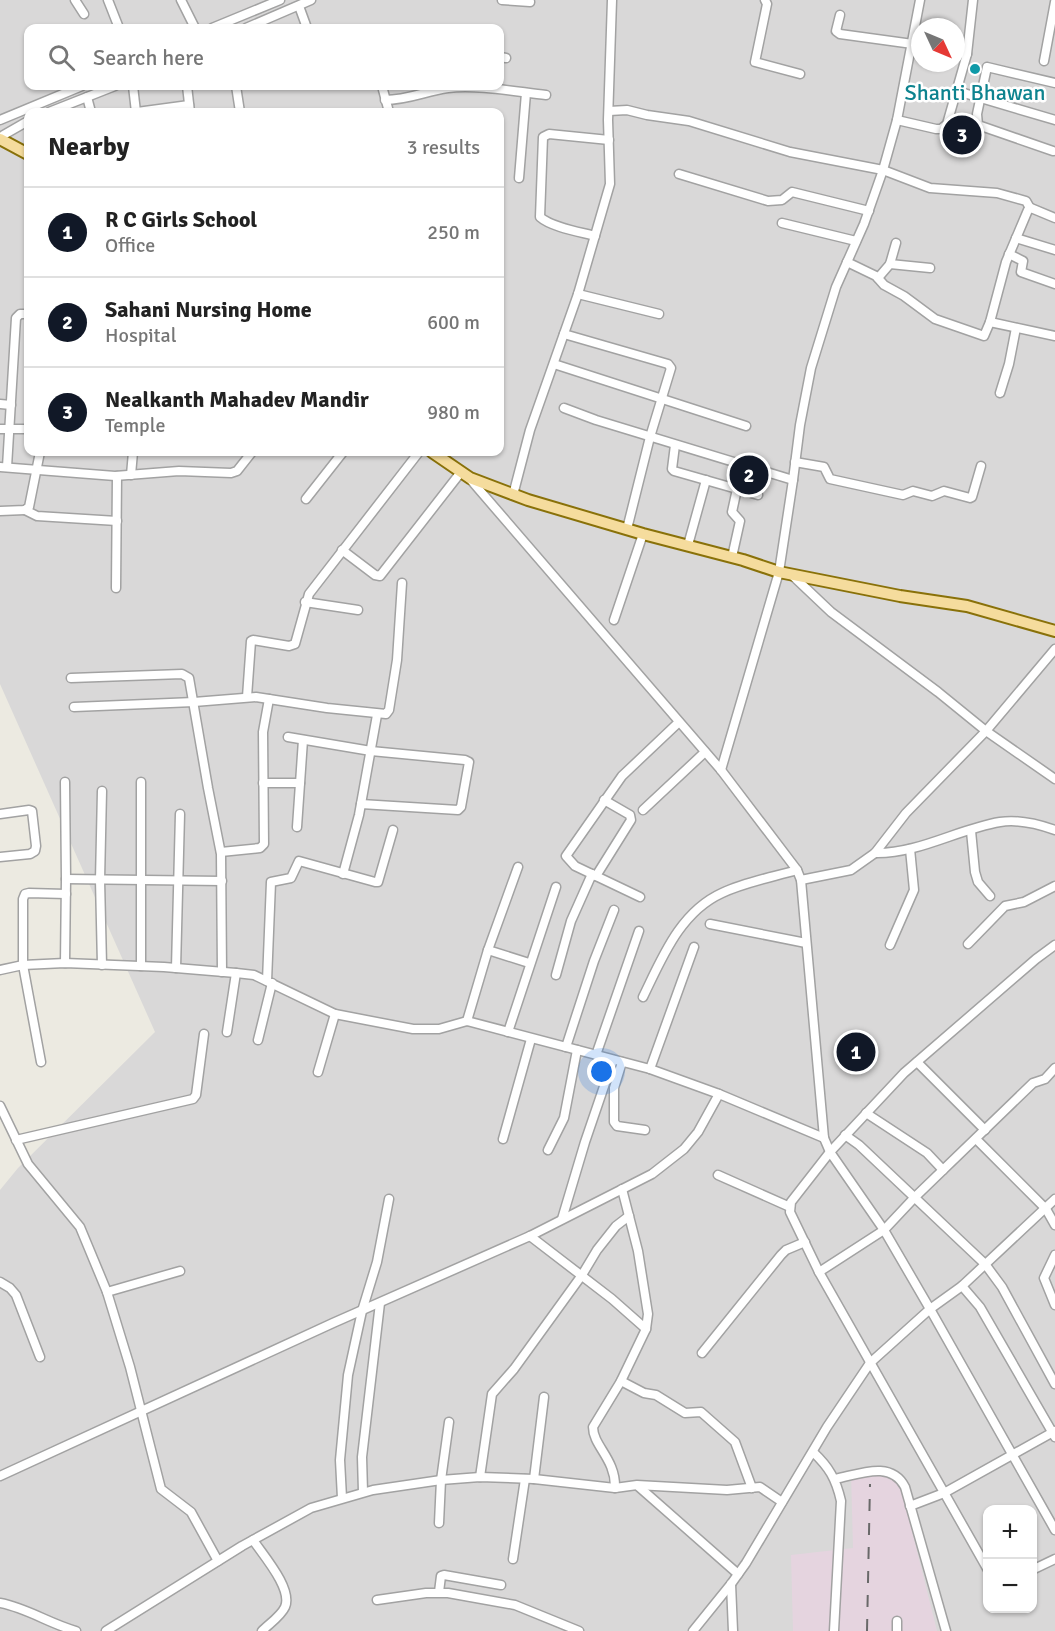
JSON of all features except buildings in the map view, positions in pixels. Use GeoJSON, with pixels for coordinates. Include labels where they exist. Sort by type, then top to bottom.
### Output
{"type":"FeatureCollection","features":[{"type":"Feature","properties":{"kind":"main road"},"geometry":{"type":"LineString","coordinates":[[0,138],[24,152]]}},
{"type":"Feature","properties":{"kind":"main road"},"geometry":{"type":"LineString","coordinates":[[438,456],[466,475],[513,495],[643,534],[732,557],[793,576],[967,606],[1055,631]]}},
{"type":"Feature","properties":{"kind":"street"},"geometry":{"type":"LineString","coordinates":[[75,0],[84,14]]}},
{"type":"Feature","properties":{"kind":"street"},"geometry":{"type":"LineString","coordinates":[[108,0],[117,24]]}},
{"type":"Feature","properties":{"kind":"street"},"geometry":{"type":"LineString","coordinates":[[181,0],[193,24]]}},
{"type":"Feature","properties":{"kind":"street"},"geometry":{"type":"LineString","coordinates":[[222,24],[280,0]]}},
{"type":"Feature","properties":{"kind":"street"},"geometry":{"type":"LineString","coordinates":[[256,24],[311,0]]}},
{"type":"Feature","properties":{"kind":"street"},"geometry":{"type":"LineString","coordinates":[[502,0],[531,2]]}},
{"type":"Feature","properties":{"kind":"street"},"geometry":{"type":"LineString","coordinates":[[513,495],[530,430],[578,294],[610,184],[612,0]]}},
{"type":"Feature","properties":{"kind":"street"},"geometry":{"type":"LineString","coordinates":[[765,0],[767,3],[755,62],[800,74]]}},
{"type":"Feature","properties":{"kind":"street"},"geometry":{"type":"LineString","coordinates":[[918,18],[920,0]]}},
{"type":"Feature","properties":{"kind":"street"},"geometry":{"type":"LineString","coordinates":[[897,120],[941,129],[947,124],[967,54],[974,0]]}},
{"type":"Feature","properties":{"kind":"street"},"geometry":{"type":"LineString","coordinates":[[1044,61],[1055,2]]}},
{"type":"Feature","properties":{"kind":"street"},"geometry":{"type":"LineString","coordinates":[[299,6],[306,24]]}},
{"type":"Feature","properties":{"kind":"street"},"geometry":{"type":"LineString","coordinates":[[840,15],[836,31],[840,34],[911,43]]}},
{"type":"Feature","properties":{"kind":"street"},"geometry":{"type":"LineString","coordinates":[[721,770],[779,572],[800,425],[811,368],[836,287],[869,211],[883,170],[911,64]]}},
{"type":"Feature","properties":{"kind":"street"},"geometry":{"type":"LineString","coordinates":[[1054,153],[978,125],[977,114],[987,67],[1055,83]]}},
{"type":"Feature","properties":{"kind":"street"},"geometry":{"type":"LineString","coordinates":[[29,108],[72,90]]}},
{"type":"Feature","properties":{"kind":"street"},"geometry":{"type":"LineString","coordinates":[[59,108],[105,90]]}},
{"type":"Feature","properties":{"kind":"street"},"geometry":{"type":"LineString","coordinates":[[134,90],[136,108]]}},
{"type":"Feature","properties":{"kind":"street"},"geometry":{"type":"LineString","coordinates":[[187,90],[189,108]]}},
{"type":"Feature","properties":{"kind":"street"},"geometry":{"type":"LineString","coordinates":[[237,90],[239,108]]}},
{"type":"Feature","properties":{"kind":"street"},"geometry":{"type":"LineString","coordinates":[[383,90],[387,108]]}},
{"type":"Feature","properties":{"kind":"street"},"geometry":{"type":"LineString","coordinates":[[385,100],[405,99],[438,90]]}},
{"type":"Feature","properties":{"kind":"street"},"geometry":{"type":"LineString","coordinates":[[493,90],[546,95]]}},
{"type":"Feature","properties":{"kind":"street"},"geometry":{"type":"LineString","coordinates":[[957,91],[1055,120]]}},
{"type":"Feature","properties":{"kind":"street"},"geometry":{"type":"LineString","coordinates":[[519,178],[526,93]]}},
{"type":"Feature","properties":{"kind":"street"},"geometry":{"type":"LineString","coordinates":[[87,97],[90,108]]}},
{"type":"Feature","properties":{"kind":"street"},"geometry":{"type":"LineString","coordinates":[[0,120],[24,110]]}},
{"type":"Feature","properties":{"kind":"street"},"geometry":{"type":"LineString","coordinates":[[609,111],[631,110],[689,122],[790,152],[883,170],[930,188],[997,193],[1026,201],[1030,208],[1055,218]]}},
{"type":"Feature","properties":{"kind":"street"},"geometry":{"type":"LineString","coordinates":[[0,138],[24,123]]}},
{"type":"Feature","properties":{"kind":"street"},"geometry":{"type":"LineString","coordinates":[[596,236],[540,217],[543,137],[549,134],[609,140]]}},
{"type":"Feature","properties":{"kind":"street"},"geometry":{"type":"LineString","coordinates":[[679,174],[768,201],[783,200],[792,192],[869,211]]}},
{"type":"Feature","properties":{"kind":"street"},"geometry":{"type":"LineString","coordinates":[[847,262],[878,278],[884,285],[939,321],[984,336],[1009,254],[1030,208]]}},
{"type":"Feature","properties":{"kind":"street"},"geometry":{"type":"LineString","coordinates":[[782,223],[856,241]]}},
{"type":"Feature","properties":{"kind":"street"},"geometry":{"type":"LineString","coordinates":[[1016,238],[1055,250]]}},
{"type":"Feature","properties":{"kind":"street"},"geometry":{"type":"LineString","coordinates":[[878,278],[890,264],[896,243]]}},
{"type":"Feature","properties":{"kind":"street"},"geometry":{"type":"LineString","coordinates":[[1009,254],[1023,261],[1021,272],[1055,284]]}},
{"type":"Feature","properties":{"kind":"street"},"geometry":{"type":"LineString","coordinates":[[890,264],[930,268]]}},
{"type":"Feature","properties":{"kind":"street"},"geometry":{"type":"LineString","coordinates":[[578,294],[659,314]]}},
{"type":"Feature","properties":{"kind":"street"},"geometry":{"type":"LineString","coordinates":[[24,314],[16,318],[10,429],[4,467],[117,476],[178,471],[231,473],[237,471],[249,456]]}},
{"type":"Feature","properties":{"kind":"street"},"geometry":{"type":"LineString","coordinates":[[990,322],[1055,336]]}},
{"type":"Feature","properties":{"kind":"street"},"geometry":{"type":"LineString","coordinates":[[1000,393],[1009,366],[1016,328]]}},
{"type":"Feature","properties":{"kind":"street"},"geometry":{"type":"LineString","coordinates":[[564,334],[668,364],[671,369],[650,437],[627,529]]}},
{"type":"Feature","properties":{"kind":"street"},"geometry":{"type":"LineString","coordinates":[[554,364],[746,426]]}},
{"type":"Feature","properties":{"kind":"street"},"geometry":{"type":"LineString","coordinates":[[0,404],[11,405]]}},
{"type":"Feature","properties":{"kind":"street"},"geometry":{"type":"LineString","coordinates":[[564,408],[675,445],[793,480]]}},
{"type":"Feature","properties":{"kind":"street"},"geometry":{"type":"LineString","coordinates":[[0,429],[24,429]]}},
{"type":"Feature","properties":{"kind":"street"},"geometry":{"type":"LineString","coordinates":[[675,445],[672,470],[758,495]]}},
{"type":"Feature","properties":{"kind":"street"},"geometry":{"type":"LineString","coordinates":[[25,510],[29,507],[31,500],[39,456]]}},
{"type":"Feature","properties":{"kind":"street"},"geometry":{"type":"LineString","coordinates":[[131,475],[132,456]]}},
{"type":"Feature","properties":{"kind":"street"},"geometry":{"type":"LineString","coordinates":[[306,499],[340,456]]}},
{"type":"Feature","properties":{"kind":"street"},"geometry":{"type":"LineString","coordinates":[[247,697],[250,643],[253,640],[293,645],[305,602],[315,585],[416,456]]}},
{"type":"Feature","properties":{"kind":"street"},"geometry":{"type":"LineString","coordinates":[[795,462],[824,467],[830,479],[903,495],[913,491],[932,496],[944,491],[970,498],[981,466]]}},
{"type":"Feature","properties":{"kind":"street"},"geometry":{"type":"LineString","coordinates":[[342,550],[375,575],[380,576],[466,475],[721,770],[797,870],[801,880],[824,1138],[830,1152],[884,1230],[1055,1530]]}},
{"type":"Feature","properties":{"kind":"street"},"geometry":{"type":"LineString","coordinates":[[116,588],[117,476]]}},
{"type":"Feature","properties":{"kind":"street"},"geometry":{"type":"LineString","coordinates":[[688,546],[706,480]]}},
{"type":"Feature","properties":{"kind":"street"},"geometry":{"type":"LineString","coordinates":[[732,557],[740,521],[732,512],[737,489]]}},
{"type":"Feature","properties":{"kind":"street"},"geometry":{"type":"LineString","coordinates":[[0,511],[25,510],[37,516],[117,522]]}},
{"type":"Feature","properties":{"kind":"street"},"geometry":{"type":"LineString","coordinates":[[614,620],[643,534]]}},
{"type":"Feature","properties":{"kind":"street"},"geometry":{"type":"LineString","coordinates":[[793,576],[831,612],[986,731],[1055,779]]}},
{"type":"Feature","properties":{"kind":"street"},"geometry":{"type":"LineString","coordinates":[[74,707],[194,702],[247,697],[386,714],[389,710],[397,660],[402,583]]}},
{"type":"Feature","properties":{"kind":"street"},"geometry":{"type":"LineString","coordinates":[[305,602],[358,610]]}},
{"type":"Feature","properties":{"kind":"street"},"geometry":{"type":"LineString","coordinates":[[801,880],[851,870],[875,853],[906,813],[986,731],[1055,649]]}},
{"type":"Feature","properties":{"kind":"street"},"geometry":{"type":"LineString","coordinates":[[71,678],[186,675],[190,681],[221,852],[222,972]]}},
{"type":"Feature","properties":{"kind":"street"},"geometry":{"type":"LineString","coordinates":[[221,852],[260,848],[264,844],[263,732],[269,699]]}},
{"type":"Feature","properties":{"kind":"street"},"geometry":{"type":"LineString","coordinates":[[343,874],[361,804],[377,714]]}},
{"type":"Feature","properties":{"kind":"street"},"geometry":{"type":"LineString","coordinates":[[640,897],[576,866],[566,856],[622,776],[679,722]]}},
{"type":"Feature","properties":{"kind":"street"},"geometry":{"type":"LineString","coordinates":[[288,737],[371,751],[439,759],[465,759],[469,762],[461,807],[458,810],[361,804]]}},
{"type":"Feature","properties":{"kind":"street"},"geometry":{"type":"LineString","coordinates":[[297,827],[303,740]]}},
{"type":"Feature","properties":{"kind":"street"},"geometry":{"type":"LineString","coordinates":[[643,810],[705,752]]}},
{"type":"Feature","properties":{"kind":"street"},"geometry":{"type":"LineString","coordinates":[[64,782],[65,963]]}},
{"type":"Feature","properties":{"kind":"street"},"geometry":{"type":"LineString","coordinates":[[141,782],[141,966]]}},
{"type":"Feature","properties":{"kind":"street"},"geometry":{"type":"LineString","coordinates":[[263,783],[300,783]]}},
{"type":"Feature","properties":{"kind":"street"},"geometry":{"type":"LineString","coordinates":[[102,791],[100,880],[102,965]]}},
{"type":"Feature","properties":{"kind":"street"},"geometry":{"type":"LineString","coordinates":[[556,975],[571,921],[594,875],[631,819],[630,815],[604,800]]}},
{"type":"Feature","properties":{"kind":"street"},"geometry":{"type":"LineString","coordinates":[[0,814],[30,810],[36,846],[35,851],[30,854],[0,857]]}},
{"type":"Feature","properties":{"kind":"street"},"geometry":{"type":"LineString","coordinates":[[176,968],[180,814]]}},
{"type":"Feature","properties":{"kind":"street"},"geometry":{"type":"LineString","coordinates":[[875,853],[894,853],[1001,822],[1015,821],[1055,830]]}},
{"type":"Feature","properties":{"kind":"street"},"geometry":{"type":"LineString","coordinates":[[258,1040],[269,982],[271,882],[292,877],[299,861],[378,882],[393,830]]}},
{"type":"Feature","properties":{"kind":"street"},"geometry":{"type":"LineString","coordinates":[[970,831],[978,882],[990,896]]}},
{"type":"Feature","properties":{"kind":"street"},"geometry":{"type":"LineString","coordinates":[[890,945],[914,890],[909,849]]}},
{"type":"Feature","properties":{"kind":"street"},"geometry":{"type":"LineString","coordinates":[[467,1022],[488,950],[518,867]]}},
{"type":"Feature","properties":{"kind":"street"},"geometry":{"type":"LineString","coordinates":[[643,997],[676,933],[687,918],[723,892],[797,870]]}},
{"type":"Feature","properties":{"kind":"street"},"geometry":{"type":"LineString","coordinates":[[66,879],[222,880]]}},
{"type":"Feature","properties":{"kind":"street"},"geometry":{"type":"LineString","coordinates":[[968,944],[1005,906],[1024,902],[1055,886]]}},
{"type":"Feature","properties":{"kind":"street"},"geometry":{"type":"LineString","coordinates":[[508,1032],[556,887]]}},
{"type":"Feature","properties":{"kind":"street"},"geometry":{"type":"LineString","coordinates":[[41,1062],[23,965],[24,896],[29,893],[66,894]]}},
{"type":"Feature","properties":{"kind":"street"},"geometry":{"type":"LineString","coordinates":[[566,1047],[594,961],[614,910]]}},
{"type":"Feature","properties":{"kind":"street"},"geometry":{"type":"LineString","coordinates":[[710,924],[806,943]]}},
{"type":"Feature","properties":{"kind":"street"},"geometry":{"type":"LineString","coordinates":[[596,1055],[639,931]]}},
{"type":"Feature","properties":{"kind":"street"},"geometry":{"type":"LineString","coordinates":[[983,1563],[819,1272],[790,1212],[790,1207],[791,1202],[830,1152],[917,1062],[1055,945]]}},
{"type":"Feature","properties":{"kind":"street"},"geometry":{"type":"LineString","coordinates":[[650,1069],[694,947]]}},
{"type":"Feature","properties":{"kind":"street"},"geometry":{"type":"LineString","coordinates":[[488,950],[530,963]]}},
{"type":"Feature","properties":{"kind":"street"},"geometry":{"type":"LineString","coordinates":[[0,970],[23,965],[65,963],[176,968],[254,975],[334,1014],[413,1029],[439,1029],[467,1022],[650,1069],[719,1094],[824,1138]]}},
{"type":"Feature","properties":{"kind":"street"},"geometry":{"type":"LineString","coordinates":[[226,1032],[236,973]]}},
{"type":"Feature","properties":{"kind":"street"},"geometry":{"type":"LineString","coordinates":[[318,1072],[334,1014]]}},
{"type":"Feature","properties":{"kind":"street"},"geometry":{"type":"LineString","coordinates":[[16,1140],[193,1099],[196,1095],[204,1034]]}},
{"type":"Feature","properties":{"kind":"street"},"geometry":{"type":"LineString","coordinates":[[503,1139],[531,1039]]}},
{"type":"Feature","properties":{"kind":"street"},"geometry":{"type":"LineString","coordinates":[[548,1150],[564,1118],[577,1050]]}},
{"type":"Feature","properties":{"kind":"street"},"geometry":{"type":"LineString","coordinates":[[618,1061],[614,1088],[614,1122],[617,1126],[645,1130]]}},
{"type":"Feature","properties":{"kind":"street"},"geometry":{"type":"LineString","coordinates":[[562,1219],[585,1142],[618,1061]]}},
{"type":"Feature","properties":{"kind":"street"},"geometry":{"type":"LineString","coordinates":[[917,1062],[985,1130]]}},
{"type":"Feature","properties":{"kind":"street"},"geometry":{"type":"LineString","coordinates":[[819,1272],[884,1230],[1033,1083],[1045,1079],[1055,1068]]}},
{"type":"Feature","properties":{"kind":"street"},"geometry":{"type":"LineString","coordinates":[[0,1476],[140,1410],[530,1236],[652,1174],[684,1149],[698,1132],[719,1094]]}},
{"type":"Feature","properties":{"kind":"street"},"geometry":{"type":"LineString","coordinates":[[0,1108],[28,1164],[80,1227],[107,1292],[130,1367],[161,1490],[191,1512],[218,1561]]}},
{"type":"Feature","properties":{"kind":"street"},"geometry":{"type":"LineString","coordinates":[[866,1113],[922,1150],[943,1170]]}},
{"type":"Feature","properties":{"kind":"street"},"geometry":{"type":"LineString","coordinates":[[845,1135],[859,1145],[985,1264],[1002,1287],[1055,1384]]}},
{"type":"Feature","properties":{"kind":"street"},"geometry":{"type":"LineString","coordinates":[[976,1139],[1046,1209],[1055,1225]]}},
{"type":"Feature","properties":{"kind":"street"},"geometry":{"type":"LineString","coordinates":[[718,1175],[790,1207]]}},
{"type":"Feature","properties":{"kind":"street"},"geometry":{"type":"LineString","coordinates":[[615,1488],[612,1466],[592,1431],[592,1427],[621,1381],[646,1329],[648,1310],[638,1251],[622,1189]]}},
{"type":"Feature","properties":{"kind":"street"},"geometry":{"type":"LineString","coordinates":[[342,1498],[341,1446],[348,1375],[362,1311],[377,1262],[389,1199]]}},
{"type":"Feature","properties":{"kind":"street"},"geometry":{"type":"LineString","coordinates":[[693,1631],[738,1574],[827,1427],[870,1363],[930,1309],[962,1286],[1055,1199]]}},
{"type":"Feature","properties":{"kind":"street"},"geometry":{"type":"LineString","coordinates":[[480,1477],[492,1394],[514,1369],[606,1238],[629,1216]]}},
{"type":"Feature","properties":{"kind":"street"},"geometry":{"type":"LineString","coordinates":[[530,1236],[582,1275],[646,1329]]}},
{"type":"Feature","properties":{"kind":"street"},"geometry":{"type":"LineString","coordinates":[[702,1353],[781,1255],[805,1242]]}},
{"type":"Feature","properties":{"kind":"street"},"geometry":{"type":"LineString","coordinates":[[1055,1255],[1044,1278],[1055,1305]]}},
{"type":"Feature","properties":{"kind":"street"},"geometry":{"type":"LineString","coordinates":[[107,1292],[180,1271]]}},
{"type":"Feature","properties":{"kind":"street"},"geometry":{"type":"LineString","coordinates":[[0,1282],[16,1295],[40,1357]]}},
{"type":"Feature","properties":{"kind":"street"},"geometry":{"type":"LineString","coordinates":[[910,1506],[944,1492],[1054,1433],[980,1307],[962,1286]]}},
{"type":"Feature","properties":{"kind":"street"},"geometry":{"type":"LineString","coordinates":[[363,1492],[362,1457],[380,1303]]}},
{"type":"Feature","properties":{"kind":"street"},"geometry":{"type":"LineString","coordinates":[[621,1381],[644,1393],[656,1395],[685,1413],[702,1412],[735,1442],[752,1488]]}},
{"type":"Feature","properties":{"kind":"street"},"geometry":{"type":"LineString","coordinates":[[513,1559],[544,1397]]}},
{"type":"Feature","properties":{"kind":"street"},"geometry":{"type":"LineString","coordinates":[[439,1523],[441,1480],[449,1422]]}},
{"type":"Feature","properties":{"kind":"street"},"geometry":{"type":"LineString","coordinates":[[813,1452],[824,1462],[835,1479],[841,1501],[834,1631]]}},
{"type":"Feature","properties":{"kind":"street"},"geometry":{"type":"LineString","coordinates":[[835,1479],[881,1470],[891,1472],[901,1479],[945,1631]]}},
{"type":"Feature","properties":{"kind":"street"},"geometry":{"type":"LineString","coordinates":[[106,1631],[253,1540],[311,1508],[363,1492],[441,1480],[480,1477],[529,1479],[615,1488],[637,1485],[727,1490],[752,1488],[764,1489],[782,1502]]}},
{"type":"Feature","properties":{"kind":"street"},"geometry":{"type":"LineString","coordinates":[[637,1485],[738,1574]]}},
{"type":"Feature","properties":{"kind":"street"},"geometry":{"type":"LineString","coordinates":[[253,1540],[282,1584],[287,1598],[282,1612],[262,1631]]}},
{"type":"Feature","properties":{"kind":"street"},"geometry":{"type":"LineString","coordinates":[[1037,1568],[1055,1559]]}},
{"type":"Feature","properties":{"kind":"street"},"geometry":{"type":"LineString","coordinates":[[439,1592],[441,1576],[444,1575],[501,1585]]}},
{"type":"Feature","properties":{"kind":"street"},"geometry":{"type":"LineString","coordinates":[[731,1584],[733,1631]]}},
{"type":"Feature","properties":{"kind":"street"},"geometry":{"type":"LineString","coordinates":[[377,1600],[439,1592],[515,1605],[579,1631]]}},
{"type":"Feature","properties":{"kind":"street"},"geometry":{"type":"LineString","coordinates":[[0,1603],[14,1606],[76,1631]]}},
{"type":"Feature","properties":{"kind":"street"},"geometry":{"type":"LineString","coordinates":[[897,1621],[897,1631]]}},
{"type":"Feature","properties":{"kind":"shaded area"},"geometry":{"type":"Polygon","coordinates":[[[0,0],[1055,0],[1055,1631],[0,1631],[0,1190],[18,1168],[155,1032],[0,684],[0,0]]]}},
{"type":"Feature","properties":{"kind":"shaded area"},"geometry":{"type":"Polygon","coordinates":[[[897,1471],[937,1631],[793,1631],[791,1555],[853,1548],[851,1473],[897,1471]]]}},
{"type":"Feature","properties":{"kind":"railway"},"geometry":{"type":"LineString","coordinates":[[867,1631],[870,1484]]}},
{"type":"Feature","properties":{"kind":"place","name":"Shanti Bhawan"},"geometry":{"type":"Point","coordinates":[975,69]}},
{"type":"Feature","properties":{"kind":"place","name":"Nealkanth Mahadev Mandir"},"geometry":{"type":"Point","coordinates":[962,135]}},
{"type":"Feature","properties":{"kind":"place","name":"Sahani Nursing Home"},"geometry":{"type":"Point","coordinates":[749,475]}},
{"type":"Feature","properties":{"kind":"place","name":"R C Girls School"},"geometry":{"type":"Point","coordinates":[856,1052]}}]}
